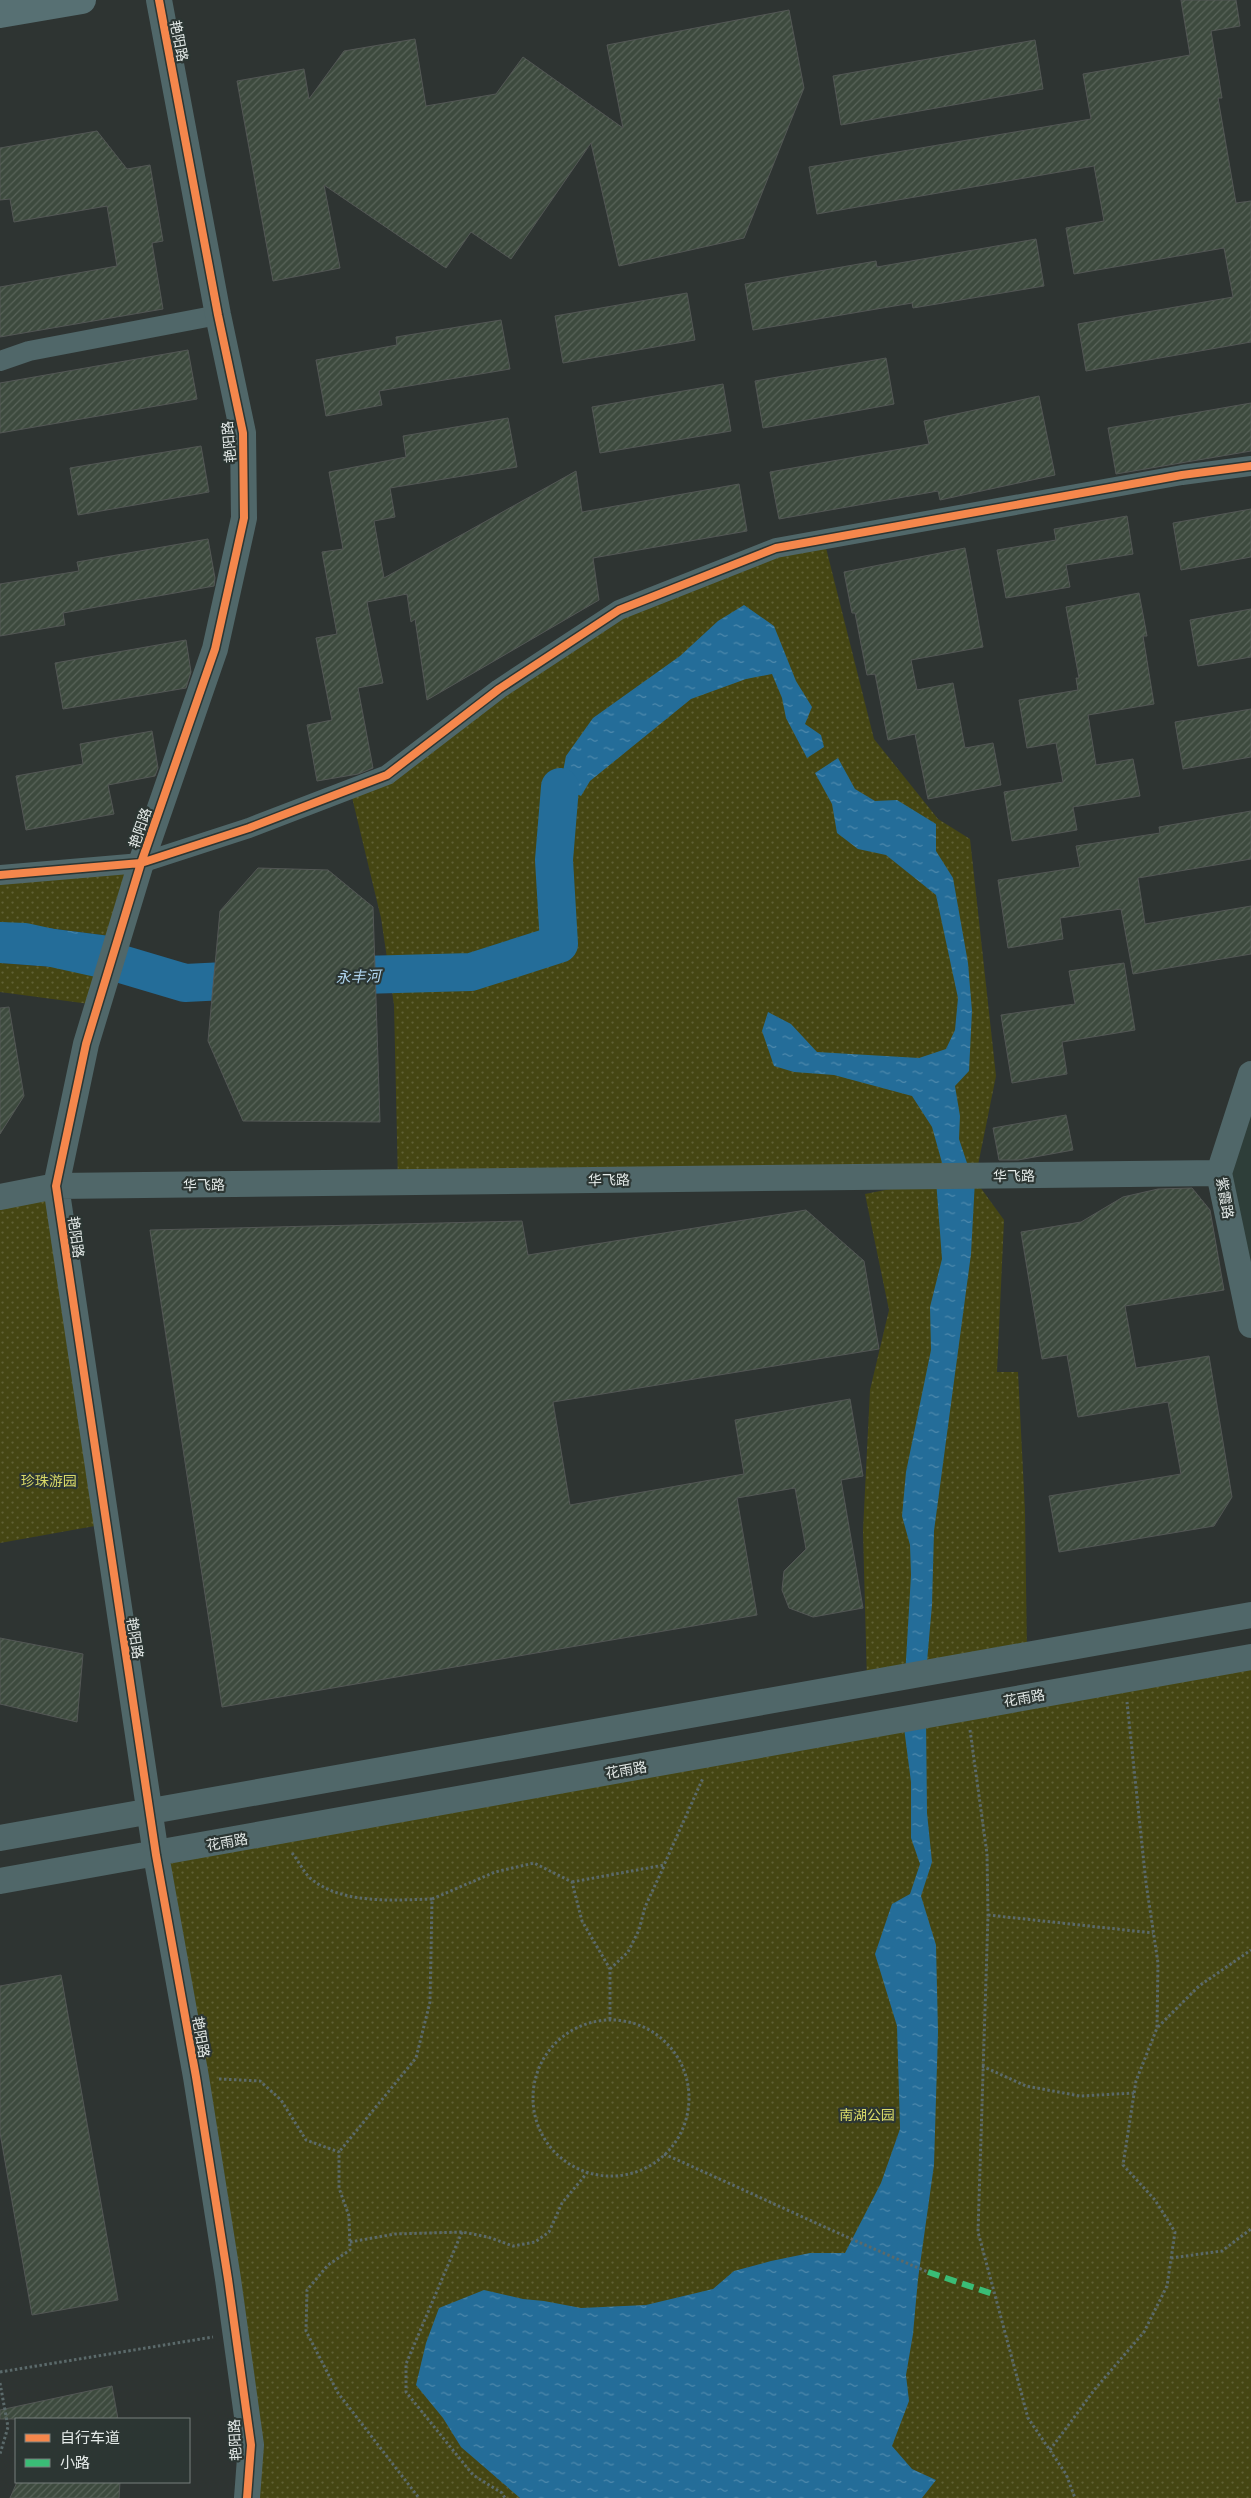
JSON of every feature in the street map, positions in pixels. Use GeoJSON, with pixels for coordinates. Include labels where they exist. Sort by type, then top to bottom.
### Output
{"type":"FeatureCollection","features":[{"type":"Feature","properties":{"kind":"main road"},"geometry":{"type":"LineString","coordinates":[[0,14],[82,0]]}},
{"type":"Feature","properties":{"kind":"street","name":"艳阳路"},"geometry":{"type":"LineString","coordinates":[[159,0],[218,315],[243,433],[244,518],[215,649],[140,863],[86,1044],[56,1186],[149,1812],[196,2077],[236,2333],[251,2445],[247,2498]]}},
{"type":"Feature","properties":{"kind":"street"},"geometry":{"type":"LineString","coordinates":[[0,360],[29,351],[218,315]]}},
{"type":"Feature","properties":{"kind":"street"},"geometry":{"type":"LineString","coordinates":[[0,875],[140,863],[249,828],[387,775],[498,689],[618,610],[776,548],[1182,475],[1251,466]]}},
{"type":"Feature","properties":{"kind":"street","name":"紫霞路"},"geometry":{"type":"LineString","coordinates":[[1251,1074],[1219,1173],[1251,1325]]}},
{"type":"Feature","properties":{"kind":"street","name":"华飞路"},"geometry":{"type":"LineString","coordinates":[[0,1197],[56,1186],[1219,1173]]}},
{"type":"Feature","properties":{"kind":"street"},"geometry":{"type":"LineString","coordinates":[[0,1838],[1251,1615]]}},
{"type":"Feature","properties":{"kind":"street","name":"花雨路"},"geometry":{"type":"LineString","coordinates":[[0,1881],[156,1855],[1251,1658]]}},
{"type":"Feature","properties":{"kind":"path"},"geometry":{"type":"LineString","coordinates":[[1050,2450],[1095,2389],[1144,2332],[1166,2286],[1175,2232],[1155,2200],[1123,2164],[1136,2081],[1157,2028],[1158,1963],[1124,1680]]}},
{"type":"Feature","properties":{"kind":"path"},"geometry":{"type":"LineString","coordinates":[[968,1708],[987,1854],[988,1915],[978,2232],[1028,2418],[1066,2474],[1075,2498]]}},
{"type":"Feature","properties":{"kind":"path"},"geometry":{"type":"LineString","coordinates":[[610,1968],[628,1952],[638,1930],[645,1907],[714,1754]]}},
{"type":"Feature","properties":{"kind":"path"},"geometry":{"type":"LineString","coordinates":[[278,1833],[310,1878],[344,1896],[383,1900],[432,1899],[495,1872],[534,1863],[572,1882],[664,1865]]}},
{"type":"Feature","properties":{"kind":"path"},"geometry":{"type":"LineString","coordinates":[[572,1882],[582,1921],[610,1968],[610,2021]]}},
{"type":"Feature","properties":{"kind":"path"},"geometry":{"type":"LineString","coordinates":[[418,2498],[338,2393],[306,2331],[306,2290],[328,2265],[350,2250],[349,2216],[339,2188],[339,2152],[416,2058],[430,2002],[432,1899]]}},
{"type":"Feature","properties":{"kind":"path"},"geometry":{"type":"LineString","coordinates":[[988,1915],[1153,1933]]}},
{"type":"Feature","properties":{"kind":"path"},"geometry":{"type":"LineString","coordinates":[[1157,2028],[1199,1986],[1251,1950]]}},
{"type":"Feature","properties":{"kind":"path"},"geometry":{"type":"LineString","coordinates":[[621,2021],[646,2028],[668,2044],[683,2066],[689,2092],[687,2118],[676,2143],[664,2154],[658,2161],[636,2172],[612,2176],[587,2172],[565,2161],[547,2144],[536,2121],[533,2096],[538,2072],[550,2050],[569,2032],[594,2022],[621,2021]]}},
{"type":"Feature","properties":{"kind":"path"},"geometry":{"type":"LineString","coordinates":[[982,2066],[1026,2086],[1080,2096],[1134,2093]]}},
{"type":"Feature","properties":{"kind":"path"},"geometry":{"type":"LineString","coordinates":[[196,2077],[260,2081],[281,2100],[306,2140],[339,2152]]}},
{"type":"Feature","properties":{"kind":"path"},"geometry":{"type":"LineString","coordinates":[[664,2154],[766,2199],[848,2239],[928,2272]]}},
{"type":"Feature","properties":{"kind":"path"},"geometry":{"type":"LineString","coordinates":[[350,2242],[395,2234],[462,2232],[488,2237],[513,2246],[535,2242],[549,2232],[562,2203],[587,2172]]}},
{"type":"Feature","properties":{"kind":"path"},"geometry":{"type":"LineString","coordinates":[[1171,2258],[1222,2252],[1251,2229]]}},
{"type":"Feature","properties":{"kind":"path"},"geometry":{"type":"LineString","coordinates":[[462,2232],[406,2364],[406,2392],[473,2474],[502,2493],[505,2498]]}},
{"type":"Feature","properties":{"kind":"path"},"geometry":{"type":"LineString","coordinates":[[0,2372],[236,2333]]}},
{"type":"Feature","properties":{"kind":"path"},"geometry":{"type":"LineString","coordinates":[[0,2383],[8,2427],[0,2454]]}},
{"type":"Feature","properties":{"kind":"shaded area"},"geometry":{"type":"Polygon","coordinates":[[[1251,1074],[1251,1325],[1219,1173],[1251,1074]]]}},
{"type":"Feature","properties":{"kind":"green space"},"geometry":{"type":"Polygon","coordinates":[[[824,540],[874,739],[938,819],[970,839],[996,1076],[975,1180],[1004,1220],[997,1372],[1018,1372],[1025,1511],[1027,1655],[867,1683],[863,1531],[870,1390],[889,1310],[865,1194],[931,1181],[398,1182],[394,1005],[381,918],[350,789],[619,610],[824,540]]]}},
{"type":"Feature","properties":{"kind":"green space"},"geometry":{"type":"Polygon","coordinates":[[[141,863],[118,937],[0,922],[0,875],[141,863]]]}},
{"type":"Feature","properties":{"kind":"green space"},"geometry":{"type":"Polygon","coordinates":[[[0,963],[108,971],[97,1005],[0,992],[0,963]]]}},
{"type":"Feature","properties":{"kind":"green space","name":"珍珠游园"},"geometry":{"type":"Polygon","coordinates":[[[56,1186],[106,1524],[0,1543],[0,1197],[56,1186]]]}},
{"type":"Feature","properties":{"kind":"green space","name":"南湖公园"},"geometry":{"type":"Polygon","coordinates":[[[1251,1657],[1251,2498],[245,2498],[236,2333],[156,1855],[1251,1657]]]}},
{"type":"Feature","properties":{"kind":"water"},"geometry":{"type":"Polygon","coordinates":[[[744,605],[774,626],[796,681],[812,707],[805,724],[821,735],[824,747],[807,758],[786,718],[782,698],[772,674],[746,679],[691,699],[590,781],[581,796],[560,787],[566,756],[593,718],[680,656],[718,621],[744,605]]]}},
{"type":"Feature","properties":{"kind":"water"},"geometry":{"type":"Polygon","coordinates":[[[838,758],[855,789],[875,801],[897,800],[936,824],[936,851],[953,878],[968,963],[972,1011],[969,1071],[955,1086],[960,1116],[959,1139],[969,1169],[944,1170],[932,1127],[912,1096],[834,1075],[794,1072],[774,1066],[762,1031],[768,1012],[791,1024],[817,1052],[919,1058],[946,1049],[955,1030],[958,998],[936,895],[886,855],[858,849],[837,833],[832,804],[815,773],[838,758]]]}},
{"type":"Feature","properties":{"kind":"water"},"geometry":{"type":"Polygon","coordinates":[[[0,922],[118,937],[108,971],[0,963],[0,922]]]}},
{"type":"Feature","properties":{"kind":"water"},"geometry":{"type":"Polygon","coordinates":[[[936,1180],[975,1180],[971,1254],[934,1531],[932,1605],[926,1673],[905,1677],[911,1575],[910,1545],[902,1516],[906,1472],[931,1350],[930,1307],[942,1259],[936,1180]]]}},
{"type":"Feature","properties":{"kind":"water"},"geometry":{"type":"Polygon","coordinates":[[[926,1716],[927,1813],[932,1862],[921,1896],[936,1945],[938,2032],[934,2165],[918,2279],[913,2334],[906,2375],[909,2401],[892,2446],[912,2469],[936,2480],[922,2498],[520,2498],[461,2447],[443,2418],[416,2385],[426,2343],[439,2308],[484,2290],[523,2299],[581,2308],[646,2305],[713,2289],[734,2271],[771,2261],[810,2253],[845,2253],[881,2183],[900,2129],[897,2026],[875,1954],[892,1904],[910,1894],[920,1864],[911,1838],[911,1782],[903,1720],[926,1716]]]}},
{"type":"Feature","properties":{"kind":"building"},"geometry":{"type":"Polygon","coordinates":[[[1181,0],[1236,0],[1240,26],[1211,31],[1222,98],[1218,98],[1236,203],[1251,201],[1251,342],[1086,371],[1078,324],[1233,297],[1224,248],[1074,274],[1066,228],[1104,221],[1094,166],[817,214],[809,167],[1091,119],[1083,74],[1190,55],[1181,0]]]}},
{"type":"Feature","properties":{"kind":"building"},"geometry":{"type":"Polygon","coordinates":[[[789,10],[804,88],[744,238],[619,266],[591,143],[511,259],[471,232],[446,268],[324,185],[340,268],[273,281],[237,81],[304,69],[309,99],[344,51],[415,39],[426,106],[496,94],[523,57],[623,128],[607,45],[789,10]]]}},
{"type":"Feature","properties":{"kind":"building"},"geometry":{"type":"Polygon","coordinates":[[[1035,40],[1043,89],[841,125],[833,76],[1035,40]]]}},
{"type":"Feature","properties":{"kind":"building"},"geometry":{"type":"Polygon","coordinates":[[[97,131],[127,169],[150,165],[163,241],[152,243],[163,309],[0,337],[0,287],[117,266],[107,206],[14,222],[10,199],[0,200],[0,148],[97,131]]]}},
{"type":"Feature","properties":{"kind":"building"},"geometry":{"type":"Polygon","coordinates":[[[1036,239],[1044,286],[913,308],[912,303],[753,330],[745,284],[876,261],[877,267],[1036,239]]]}},
{"type":"Feature","properties":{"kind":"building"},"geometry":{"type":"Polygon","coordinates":[[[687,293],[695,340],[563,363],[555,316],[687,293]]]}},
{"type":"Feature","properties":{"kind":"building"},"geometry":{"type":"Polygon","coordinates":[[[501,320],[510,369],[379,391],[382,405],[326,416],[316,360],[397,345],[396,337],[501,320]]]}},
{"type":"Feature","properties":{"kind":"building"},"geometry":{"type":"Polygon","coordinates":[[[188,350],[197,399],[0,433],[0,383],[188,350]]]}},
{"type":"Feature","properties":{"kind":"building"},"geometry":{"type":"Polygon","coordinates":[[[886,358],[894,404],[763,428],[755,381],[886,358]]]}},
{"type":"Feature","properties":{"kind":"building"},"geometry":{"type":"Polygon","coordinates":[[[723,384],[731,431],[600,453],[592,407],[723,384]]]}},
{"type":"Feature","properties":{"kind":"building"},"geometry":{"type":"Polygon","coordinates":[[[1039,396],[1055,475],[940,500],[938,491],[779,519],[770,472],[929,444],[924,421],[1039,396]]]}},
{"type":"Feature","properties":{"kind":"building"},"geometry":{"type":"Polygon","coordinates":[[[1251,403],[1251,451],[1116,474],[1108,428],[1251,403]]]}},
{"type":"Feature","properties":{"kind":"building"},"geometry":{"type":"Polygon","coordinates":[[[508,418],[517,467],[390,488],[395,517],[374,521],[384,578],[576,471],[582,512],[739,484],[747,531],[593,558],[599,600],[427,700],[415,619],[411,622],[407,594],[367,602],[383,683],[358,688],[373,768],[358,774],[317,781],[307,725],[332,720],[316,638],[337,634],[322,552],[343,549],[329,472],[406,457],[403,436],[508,418]]]}},
{"type":"Feature","properties":{"kind":"building"},"geometry":{"type":"Polygon","coordinates":[[[201,446],[209,492],[78,515],[70,468],[201,446]]]}},
{"type":"Feature","properties":{"kind":"building"},"geometry":{"type":"Polygon","coordinates":[[[1251,509],[1251,557],[1181,570],[1173,523],[1251,509]]]}},
{"type":"Feature","properties":{"kind":"building"},"geometry":{"type":"Polygon","coordinates":[[[1127,516],[1133,554],[1066,565],[1070,587],[1006,598],[997,550],[1056,540],[1054,529],[1127,516]]]}},
{"type":"Feature","properties":{"kind":"building"},"geometry":{"type":"Polygon","coordinates":[[[208,539],[215,578],[214,586],[63,613],[65,625],[0,636],[0,584],[79,571],[77,562],[208,539]]]}},
{"type":"Feature","properties":{"kind":"building"},"geometry":{"type":"Polygon","coordinates":[[[965,548],[983,647],[911,660],[917,690],[953,683],[965,748],[993,743],[1001,785],[928,799],[915,734],[888,740],[875,674],[867,675],[855,613],[852,613],[844,572],[965,548]]]}},
{"type":"Feature","properties":{"kind":"building"},"geometry":{"type":"Polygon","coordinates":[[[1139,593],[1147,636],[1143,636],[1154,704],[1088,715],[1096,765],[1133,759],[1140,796],[1073,807],[1077,830],[1012,841],[1004,792],[1063,782],[1056,743],[1027,748],[1019,700],[1078,690],[1076,678],[1079,678],[1066,607],[1139,593]]]}},
{"type":"Feature","properties":{"kind":"building"},"geometry":{"type":"Polygon","coordinates":[[[1251,609],[1251,657],[1198,666],[1190,620],[1251,609]]]}},
{"type":"Feature","properties":{"kind":"building"},"geometry":{"type":"Polygon","coordinates":[[[186,640],[191,672],[186,688],[63,709],[55,663],[186,640]]]}},
{"type":"Feature","properties":{"kind":"building"},"geometry":{"type":"Polygon","coordinates":[[[1251,709],[1251,757],[1183,769],[1175,722],[1251,709]]]}},
{"type":"Feature","properties":{"kind":"building"},"geometry":{"type":"Polygon","coordinates":[[[152,731],[158,768],[155,776],[108,785],[114,814],[26,830],[16,776],[83,764],[80,744],[152,731]]]}},
{"type":"Feature","properties":{"kind":"building"},"geometry":{"type":"Polygon","coordinates":[[[1251,811],[1251,859],[1138,878],[1145,924],[1251,906],[1251,954],[1133,974],[1121,909],[1060,918],[1063,939],[1008,948],[998,880],[1080,867],[1076,846],[1160,833],[1159,827],[1251,811]]]}},
{"type":"Feature","properties":{"kind":"building"},"geometry":{"type":"Polygon","coordinates":[[[258,868],[328,870],[373,907],[380,1122],[243,1121],[208,1041],[220,911],[258,868]]]}},
{"type":"Feature","properties":{"kind":"building"},"geometry":{"type":"Polygon","coordinates":[[[1124,963],[1135,1030],[1062,1042],[1067,1074],[1012,1083],[1001,1015],[1075,1004],[1069,971],[1124,963]]]}},
{"type":"Feature","properties":{"kind":"building"},"geometry":{"type":"Polygon","coordinates":[[[9,1007],[24,1096],[0,1134],[0,1008],[9,1007]]]}},
{"type":"Feature","properties":{"kind":"building"},"geometry":{"type":"Polygon","coordinates":[[[1066,1115],[1073,1150],[1018,1160],[999,1160],[993,1128],[1066,1115]]]}},
{"type":"Feature","properties":{"kind":"building"},"geometry":{"type":"Polygon","coordinates":[[[1192,1188],[1210,1210],[1224,1290],[1125,1306],[1136,1368],[1209,1356],[1232,1497],[1214,1526],[1059,1552],[1049,1496],[1181,1474],[1168,1402],[1078,1417],[1067,1355],[1042,1359],[1021,1232],[1081,1222],[1123,1197],[1158,1189],[1192,1188]]]}},
{"type":"Feature","properties":{"kind":"building"},"geometry":{"type":"Polygon","coordinates":[[[806,1210],[864,1261],[879,1349],[553,1402],[570,1505],[744,1474],[735,1420],[850,1399],[863,1476],[841,1480],[863,1608],[813,1617],[789,1608],[782,1590],[784,1571],[806,1549],[795,1488],[737,1498],[757,1615],[222,1707],[150,1230],[522,1221],[528,1255],[806,1210]]]}},
{"type":"Feature","properties":{"kind":"building"},"geometry":{"type":"Polygon","coordinates":[[[0,1638],[83,1654],[77,1722],[0,1704],[0,1638]]]}},
{"type":"Feature","properties":{"kind":"building"},"geometry":{"type":"Polygon","coordinates":[[[61,1975],[118,2300],[32,2315],[0,2133],[0,1986],[61,1975]]]}},
{"type":"Feature","properties":{"kind":"building"},"geometry":{"type":"Polygon","coordinates":[[[112,2386],[118,2418],[0,2419],[0,2410],[112,2386]]]}},
{"type":"Feature","properties":{"kind":"building"},"geometry":{"type":"Polygon","coordinates":[[[17,2483],[120,2483],[119,2498],[10,2498],[17,2483]]]}},
{"type":"Feature","properties":{"kind":"waterway","name":"永丰河"},"geometry":{"type":"LineString","coordinates":[[324,976],[471,972],[559,944],[554,860],[560,787]]}},
{"type":"Feature","properties":{"kind":"waterway","name":"永丰河"},"geometry":{"type":"LineString","coordinates":[[0,941],[25,942],[111,961],[185,983],[264,979]]}},
{"type":"Feature","properties":{"kind":"marked path"},"geometry":{"type":"LineString","coordinates":[[928,2272],[993,2294]]}},
{"type":"Feature","properties":{"kind":"cycle path"},"geometry":{"type":"LineString","coordinates":[[159,0],[218,315],[243,433],[244,518],[215,649],[141,863],[86,1044],[56,1186],[156,1855],[196,2077],[228,2279],[251,2445],[247,2498]]}},
{"type":"Feature","properties":{"kind":"cycle path"},"geometry":{"type":"LineString","coordinates":[[0,875],[141,863],[249,828],[387,775],[499,689],[619,610],[776,548],[1182,475],[1251,466]]}}]}
